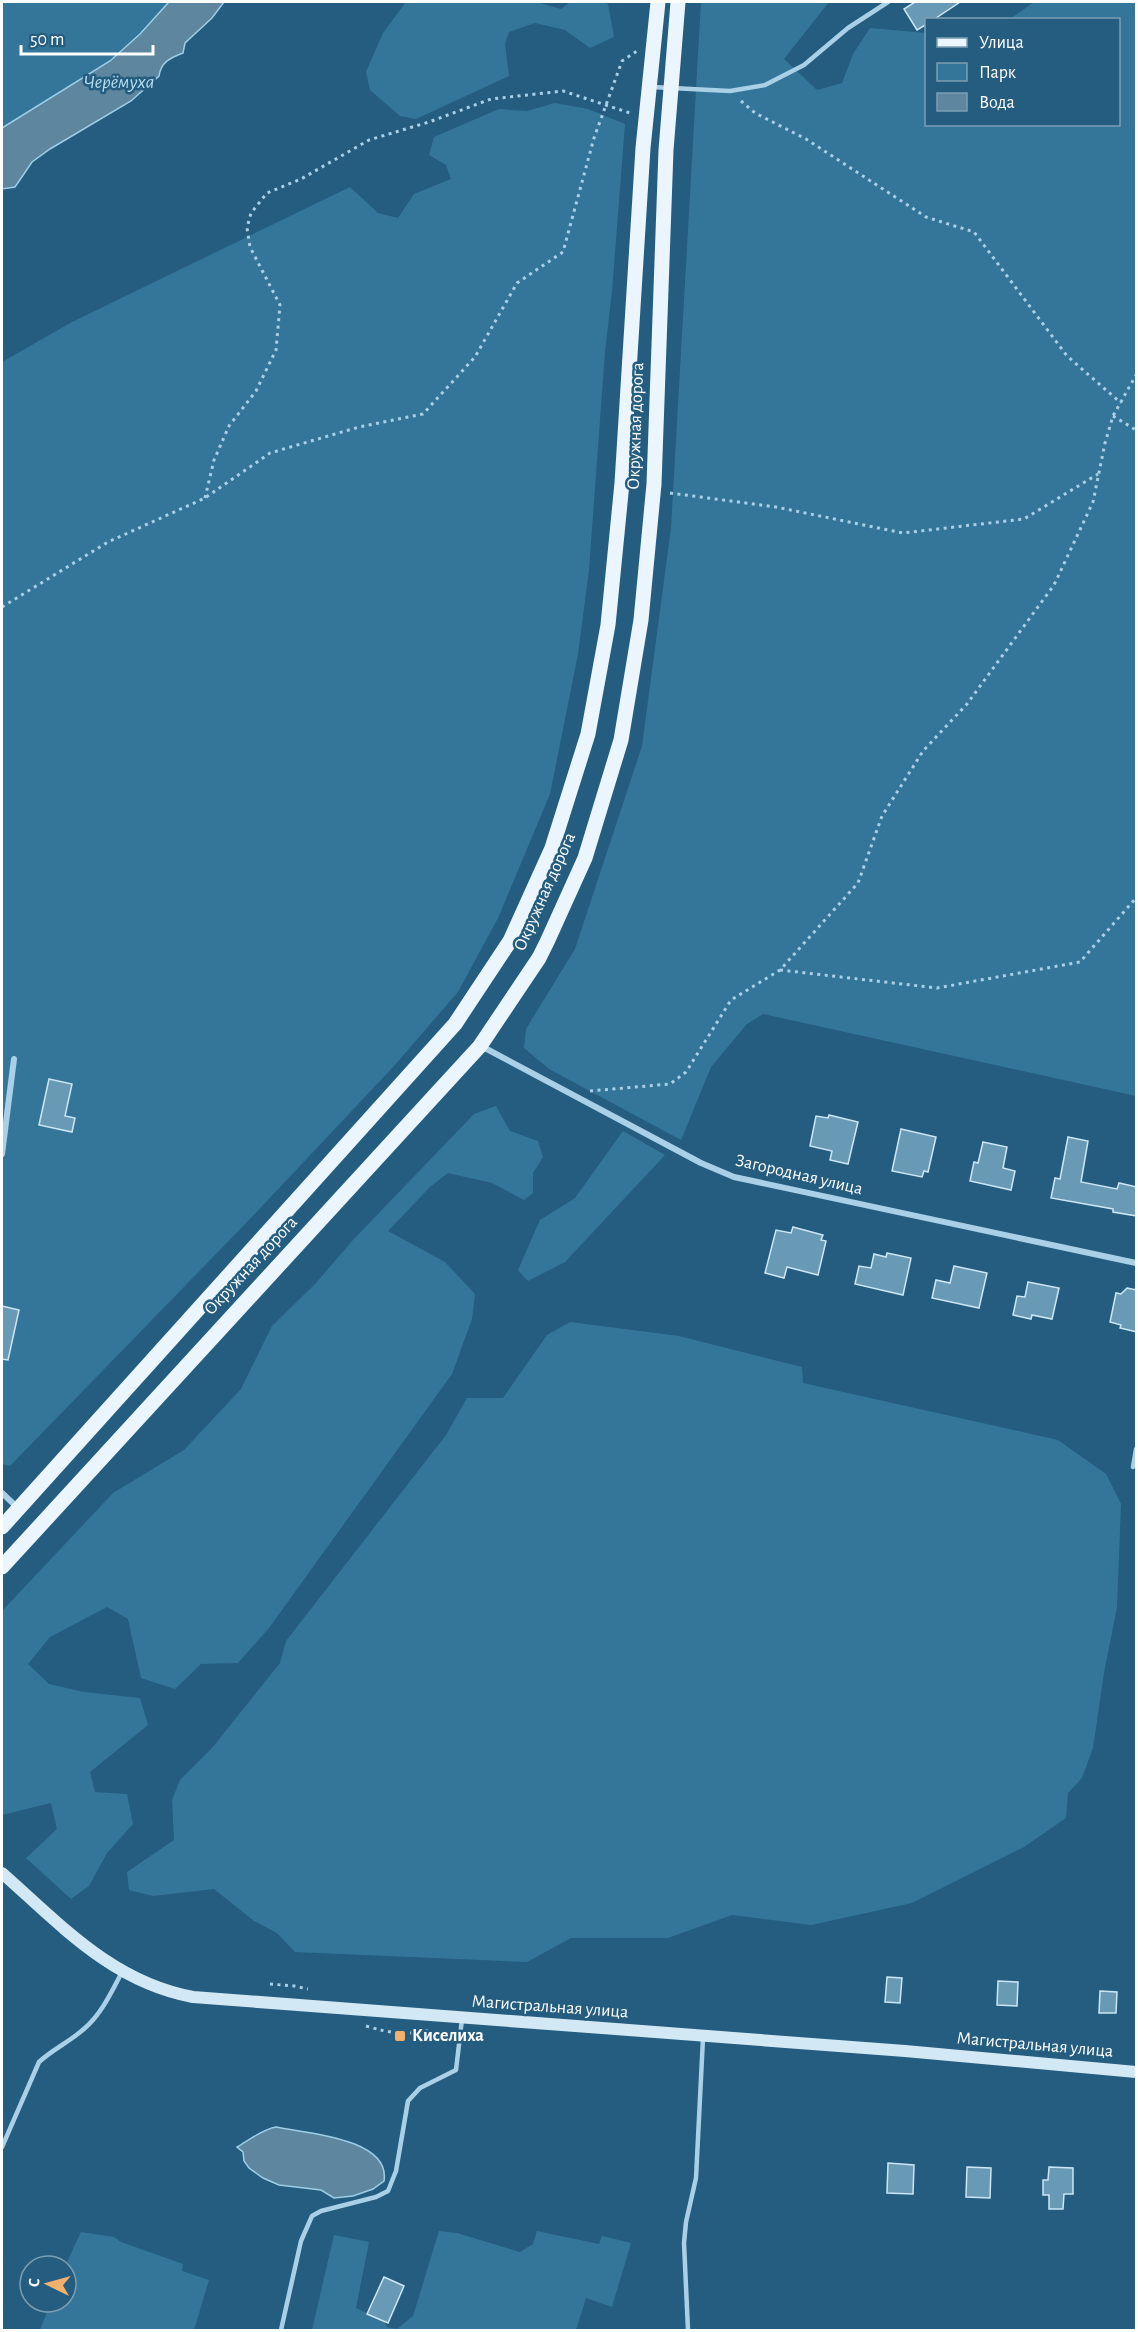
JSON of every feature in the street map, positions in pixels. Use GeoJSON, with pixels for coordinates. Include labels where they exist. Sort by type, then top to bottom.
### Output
{"type":"FeatureCollection","features":[{"type":"Feature","properties":{"kind":"main road","name":"Окружная дорога"},"geometry":{"type":"LineString","coordinates":[[2,1527],[455,1024],[510,941],[552,848],[588,734],[608,625],[622,483],[646,118],[658,2]]}},
{"type":"Feature","properties":{"kind":"main road","name":"Окружная дорога"},"geometry":{"type":"LineString","coordinates":[[2,1567],[480,1046],[539,958],[585,858],[621,740],[641,620],[654,491],[666,150],[678,2]]}},
{"type":"Feature","properties":{"kind":"main road","name":"Магистральная улица"},"geometry":{"type":"LineString","coordinates":[[2,1873],[82,1944],[122,1972],[156,1988],[193,1997],[1137,2072]]}},
{"type":"Feature","properties":{"kind":"street","name":"Загородная улица"},"geometry":{"type":"LineString","coordinates":[[480,1046],[701,1163],[734,1176],[1137,1263]]}},
{"type":"Feature","properties":{"kind":"street"},"geometry":{"type":"LineString","coordinates":[[2,1154],[14,1059]]}},
{"type":"Feature","properties":{"kind":"street"},"geometry":{"type":"LineString","coordinates":[[2,1493],[18,1508]]}},
{"type":"Feature","properties":{"kind":"lane"},"geometry":{"type":"LineString","coordinates":[[650,87],[730,90],[765,85],[804,65],[848,28],[888,2]]}},
{"type":"Feature","properties":{"kind":"lane"},"geometry":{"type":"LineString","coordinates":[[1133,1467],[1137,1449]]}},
{"type":"Feature","properties":{"kind":"lane"},"geometry":{"type":"LineString","coordinates":[[2,2147],[39,2062],[87,2026],[110,1996],[122,1972]]}},
{"type":"Feature","properties":{"kind":"lane"},"geometry":{"type":"LineString","coordinates":[[281,2331],[306,2227],[312,2216],[321,2211],[376,2197],[388,2191],[396,2171],[408,2101],[420,2088],[456,2070],[462,2018]]}},
{"type":"Feature","properties":{"kind":"lane"},"geometry":{"type":"LineString","coordinates":[[688,2331],[684,2243],[686,2222],[696,2178],[703,2036]]}},
{"type":"Feature","properties":{"kind":"path"},"geometry":{"type":"LineString","coordinates":[[2,607],[108,542],[205,498],[270,453],[359,426],[423,414],[475,357],[517,283],[563,252],[594,138],[622,61],[654,40]]}},
{"type":"Feature","properties":{"kind":"path"},"geometry":{"type":"LineString","coordinates":[[730,90],[755,113],[806,139],[926,217],[974,232],[1067,356],[1121,404]]}},
{"type":"Feature","properties":{"kind":"path"},"geometry":{"type":"LineString","coordinates":[[205,498],[214,460],[229,426],[256,391],[276,350],[280,305],[250,247],[247,228],[251,213],[267,193],[301,179],[369,140],[429,122],[491,99],[563,91],[646,118]]}},
{"type":"Feature","properties":{"kind":"path"},"geometry":{"type":"LineString","coordinates":[[567,1092],[670,1084],[686,1072],[731,1000],[780,970],[858,884],[882,816],[923,751],[967,704],[1054,585],[1093,502],[1113,416],[1137,375]]}},
{"type":"Feature","properties":{"kind":"path"},"geometry":{"type":"LineString","coordinates":[[1113,416],[1137,430]]}},
{"type":"Feature","properties":{"kind":"path"},"geometry":{"type":"LineString","coordinates":[[654,491],[776,507],[903,533],[1024,519],[1098,474]]}},
{"type":"Feature","properties":{"kind":"path"},"geometry":{"type":"LineString","coordinates":[[780,970],[938,988],[1080,962],[1137,898]]}},
{"type":"Feature","properties":{"kind":"green space"},"geometry":{"type":"Polygon","coordinates":[[[2,2],[169,2],[140,34],[110,61],[2,128],[2,2]]]}},
{"type":"Feature","properties":{"kind":"green space"},"geometry":{"type":"Polygon","coordinates":[[[406,2],[537,2],[561,9],[570,2],[604,2],[608,4],[614,37],[590,48],[565,30],[535,23],[509,32],[505,44],[509,76],[416,119],[400,116],[370,90],[366,72],[383,33],[406,2]]]}},
{"type":"Feature","properties":{"kind":"green space"},"geometry":{"type":"Polygon","coordinates":[[[701,2],[829,2],[784,59],[817,90],[842,83],[853,54],[870,28],[925,33],[925,126],[1120,126],[1120,18],[1011,18],[1034,2],[1136,2],[1136,1096],[763,1014],[747,1024],[711,1067],[681,1140],[549,1069],[524,1048],[526,1029],[575,949],[642,746],[671,528],[701,2]]]}},
{"type":"Feature","properties":{"kind":"green space"},"geometry":{"type":"Polygon","coordinates":[[[555,103],[588,109],[625,124],[589,570],[578,654],[550,794],[498,918],[458,992],[394,1066],[248,1221],[10,1466],[2,1464],[2,362],[72,322],[350,187],[378,213],[398,218],[414,194],[451,179],[446,165],[429,155],[434,137],[499,109],[527,111],[555,103]]]}},
{"type":"Feature","properties":{"kind":"green space"},"geometry":{"type":"Polygon","coordinates":[[[496,1106],[510,1131],[538,1141],[543,1157],[533,1173],[533,1193],[524,1200],[492,1183],[448,1173],[430,1187],[388,1231],[445,1262],[475,1294],[472,1319],[452,1374],[269,1628],[238,1663],[201,1664],[175,1689],[141,1678],[128,1619],[107,1607],[50,1637],[28,1664],[49,1684],[84,1692],[140,1698],[148,1725],[90,1772],[95,1792],[127,1794],[133,1824],[107,1853],[89,1886],[71,1899],[26,1858],[57,1829],[51,1803],[2,1815],[2,1611],[113,1493],[184,1450],[241,1389],[272,1326],[316,1283],[353,1240],[474,1114],[496,1106]]]}},
{"type":"Feature","properties":{"kind":"green space"},"geometry":{"type":"Polygon","coordinates":[[[623,1131],[665,1155],[565,1262],[528,1281],[518,1270],[540,1220],[575,1198],[623,1131]]]}},
{"type":"Feature","properties":{"kind":"green space"},"geometry":{"type":"Polygon","coordinates":[[[570,1322],[679,1336],[802,1367],[803,1383],[1058,1440],[1106,1474],[1121,1504],[1117,1607],[1093,1748],[1082,1778],[1068,1793],[1066,1818],[1024,1847],[912,1903],[811,1925],[732,1915],[668,1938],[571,1938],[527,1962],[295,1952],[277,1933],[254,1921],[214,1889],[153,1896],[129,1890],[127,1872],[174,1840],[172,1800],[180,1780],[212,1748],[280,1663],[286,1641],[446,1435],[467,1398],[503,1398],[547,1335],[570,1322]]]}},
{"type":"Feature","properties":{"kind":"green space"},"geometry":{"type":"Polygon","coordinates":[[[439,2231],[457,2233],[520,2252],[533,2244],[537,2231],[599,2244],[602,2236],[631,2243],[612,2307],[586,2298],[576,2330],[312,2330],[334,2235],[369,2242],[356,2308],[384,2321],[387,2327],[397,2329],[413,2316],[439,2231]]]}},
{"type":"Feature","properties":{"kind":"green space"},"geometry":{"type":"Polygon","coordinates":[[[81,2232],[114,2237],[121,2242],[183,2264],[182,2271],[209,2280],[194,2330],[40,2330],[46,2314],[78,2314],[78,2254],[71,2254],[81,2232]]]}},
{"type":"Feature","properties":{"kind":"water","name":"Черёмуха"},"geometry":{"type":"Polygon","coordinates":[[[169,2],[224,2],[212,18],[185,43],[183,53],[167,61],[159,76],[131,101],[50,149],[32,162],[15,187],[2,189],[2,128],[110,61],[140,34],[169,2]]]}},
{"type":"Feature","properties":{"kind":"water"},"geometry":{"type":"Polygon","coordinates":[[[276,2127],[325,2135],[361,2147],[374,2155],[383,2167],[384,2181],[373,2189],[353,2196],[334,2198],[321,2190],[279,2185],[263,2178],[249,2168],[244,2161],[243,2152],[237,2147],[261,2132],[276,2127]]]}},
{"type":"Feature","properties":{"kind":"building"},"geometry":{"type":"Polygon","coordinates":[[[915,2],[960,2],[936,18],[925,18],[925,25],[917,30],[904,9],[915,2]]]}},
{"type":"Feature","properties":{"kind":"building"},"geometry":{"type":"Polygon","coordinates":[[[49,1079],[72,1084],[65,1116],[75,1118],[72,1132],[39,1125],[49,1079]]]}},
{"type":"Feature","properties":{"kind":"building"},"geometry":{"type":"Polygon","coordinates":[[[829,1115],[858,1122],[848,1164],[830,1160],[832,1151],[810,1146],[816,1116],[828,1118],[829,1115]]]}},
{"type":"Feature","properties":{"kind":"building"},"geometry":{"type":"Polygon","coordinates":[[[901,1129],[936,1137],[928,1172],[924,1171],[922,1177],[892,1171],[901,1129]]]}},
{"type":"Feature","properties":{"kind":"building"},"geometry":{"type":"Polygon","coordinates":[[[1068,1137],[1088,1141],[1081,1182],[1117,1189],[1119,1183],[1137,1187],[1137,1216],[1113,1212],[1113,1209],[1051,1198],[1055,1178],[1060,1179],[1068,1137]]]}},
{"type":"Feature","properties":{"kind":"building"},"geometry":{"type":"Polygon","coordinates":[[[983,1142],[1007,1147],[1003,1168],[1015,1171],[1011,1190],[970,1181],[974,1162],[978,1163],[983,1142]]]}},
{"type":"Feature","properties":{"kind":"building"},"geometry":{"type":"Polygon","coordinates":[[[793,1227],[823,1235],[821,1240],[826,1241],[818,1275],[787,1267],[784,1278],[765,1273],[776,1230],[791,1233],[793,1227]]]}},
{"type":"Feature","properties":{"kind":"building"},"geometry":{"type":"Polygon","coordinates":[[[887,1253],[911,1258],[903,1295],[855,1284],[859,1266],[871,1268],[874,1254],[886,1257],[887,1253]]]}},
{"type":"Feature","properties":{"kind":"building"},"geometry":{"type":"Polygon","coordinates":[[[954,1266],[987,1273],[979,1308],[932,1298],[936,1280],[950,1283],[954,1266]]]}},
{"type":"Feature","properties":{"kind":"building"},"geometry":{"type":"Polygon","coordinates":[[[1028,1282],[1059,1288],[1052,1319],[1032,1315],[1031,1319],[1013,1315],[1017,1296],[1025,1297],[1028,1282]]]}},
{"type":"Feature","properties":{"kind":"building"},"geometry":{"type":"Polygon","coordinates":[[[1127,1288],[1137,1290],[1137,1332],[1120,1328],[1121,1325],[1110,1322],[1116,1293],[1121,1294],[1127,1288]]]}},
{"type":"Feature","properties":{"kind":"building"},"geometry":{"type":"Polygon","coordinates":[[[2,1306],[19,1310],[8,1360],[2,1359],[2,1306]]]}},
{"type":"Feature","properties":{"kind":"building"},"geometry":{"type":"Polygon","coordinates":[[[887,1977],[902,1978],[900,2003],[885,2002],[887,1977]]]}},
{"type":"Feature","properties":{"kind":"building"},"geometry":{"type":"Polygon","coordinates":[[[998,1981],[1018,1982],[1017,2006],[997,2005],[998,1981]]]}},
{"type":"Feature","properties":{"kind":"building"},"geometry":{"type":"Polygon","coordinates":[[[1100,1991],[1117,1992],[1116,2013],[1099,2013],[1100,1991]]]}},
{"type":"Feature","properties":{"kind":"building"},"geometry":{"type":"Polygon","coordinates":[[[888,2163],[914,2165],[913,2194],[887,2193],[888,2163]]]}},
{"type":"Feature","properties":{"kind":"building"},"geometry":{"type":"Polygon","coordinates":[[[967,2167],[991,2168],[990,2198],[966,2197],[967,2167]]]}},
{"type":"Feature","properties":{"kind":"building"},"geometry":{"type":"Polygon","coordinates":[[[1049,2167],[1073,2168],[1073,2194],[1064,2194],[1063,2209],[1049,2209],[1049,2195],[1043,2195],[1043,2180],[1048,2180],[1049,2167]]]}},
{"type":"Feature","properties":{"kind":"building"},"geometry":{"type":"Polygon","coordinates":[[[384,2277],[404,2286],[388,2323],[367,2314],[384,2277]]]}},
{"type":"Feature","properties":{"kind":"place","name":"Киселиха"},"geometry":{"type":"Point","coordinates":[400,2036]}}]}
